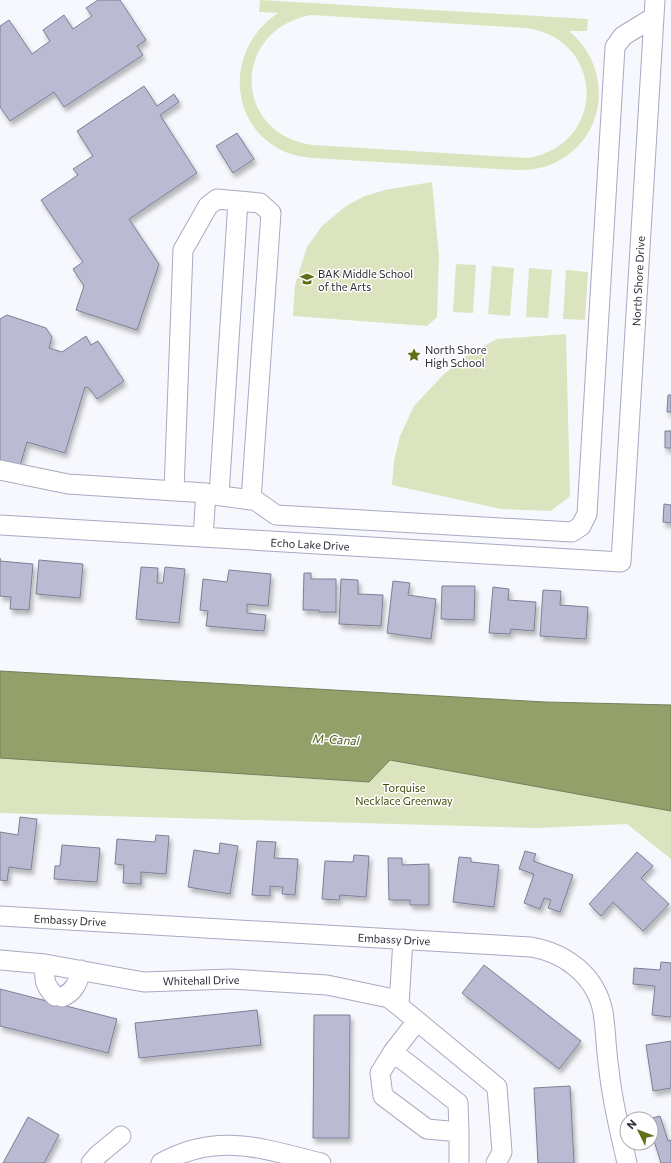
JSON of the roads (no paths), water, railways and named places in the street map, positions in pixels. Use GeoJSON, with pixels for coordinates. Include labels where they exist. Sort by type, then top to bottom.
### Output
{"type":"FeatureCollection","features":[{"type":"Feature","properties":{"kind":"street"},"geometry":{"type":"LineString","coordinates":[[0,470],[68,484],[213,494],[255,500],[276,515],[572,532],[582,526],[587,514],[615,47],[623,36],[654,8]]}},
{"type":"Feature","properties":{"kind":"street","name":"North Shore Drive"},"geometry":{"type":"LineString","coordinates":[[621,562],[654,8]]}},
{"type":"Feature","properties":{"kind":"street"},"geometry":{"type":"LineString","coordinates":[[174,491],[183,250],[208,206],[217,199],[260,203],[271,213],[252,500]]}},
{"type":"Feature","properties":{"kind":"street"},"geometry":{"type":"LineString","coordinates":[[203,538],[213,494],[238,201]]}},
{"type":"Feature","properties":{"kind":"street","name":"Echo Lake Drive"},"geometry":{"type":"LineString","coordinates":[[0,525],[621,562]]}},
{"type":"Feature","properties":{"kind":"street","name":"Embassy Drive"},"geometry":{"type":"LineString","coordinates":[[0,916],[403,939],[541,949],[560,955],[576,966],[592,985],[601,1004],[615,1109],[626,1163]]}},
{"type":"Feature","properties":{"kind":"street"},"geometry":{"type":"LineString","coordinates":[[399,1006],[403,939]]}},
{"type":"Feature","properties":{"kind":"street","name":"Whitehall Drive"},"geometry":{"type":"LineString","coordinates":[[0,960],[45,964],[144,982],[231,979],[327,985],[389,998],[497,1087],[502,1152],[496,1163]]}},
{"type":"Feature","properties":{"kind":"street"},"geometry":{"type":"LineString","coordinates":[[45,964],[45,983],[49,990],[58,997],[69,994],[75,987],[81,970]]}},
{"type":"Feature","properties":{"kind":"street"},"geometry":{"type":"LineString","coordinates":[[417,1021],[393,1052],[380,1073],[383,1096],[427,1129],[459,1132]]}},
{"type":"Feature","properties":{"kind":"street"},"geometry":{"type":"LineString","coordinates":[[393,1052],[458,1103],[459,1163]]}},
{"type":"Feature","properties":{"kind":"street"},"geometry":{"type":"LineString","coordinates":[[91,1163],[98,1155],[121,1136]]}},
{"type":"Feature","properties":{"kind":"street"},"geometry":{"type":"LineString","coordinates":[[161,1163],[185,1152],[207,1146],[230,1144],[252,1146],[321,1163]]}},
{"type":"Feature","properties":{"kind":"water","name":"M-Canal"},"geometry":{"type":"Polygon","coordinates":[[[0,671],[545,702],[671,705],[671,811],[390,760],[369,782],[0,758],[0,671]]]}},
{"type":"Feature","properties":{"kind":"place","name":"BAK Middle School of the Arts"},"geometry":{"type":"Point","coordinates":[307,279]}},
{"type":"Feature","properties":{"kind":"place","name":"North Shore High School"},"geometry":{"type":"Point","coordinates":[414,355]}},
{"type":"Feature","properties":{"kind":"park label","name":"Torquise Necklace Greenway"},"geometry":{"type":"Point","coordinates":[404,793]}}]}
